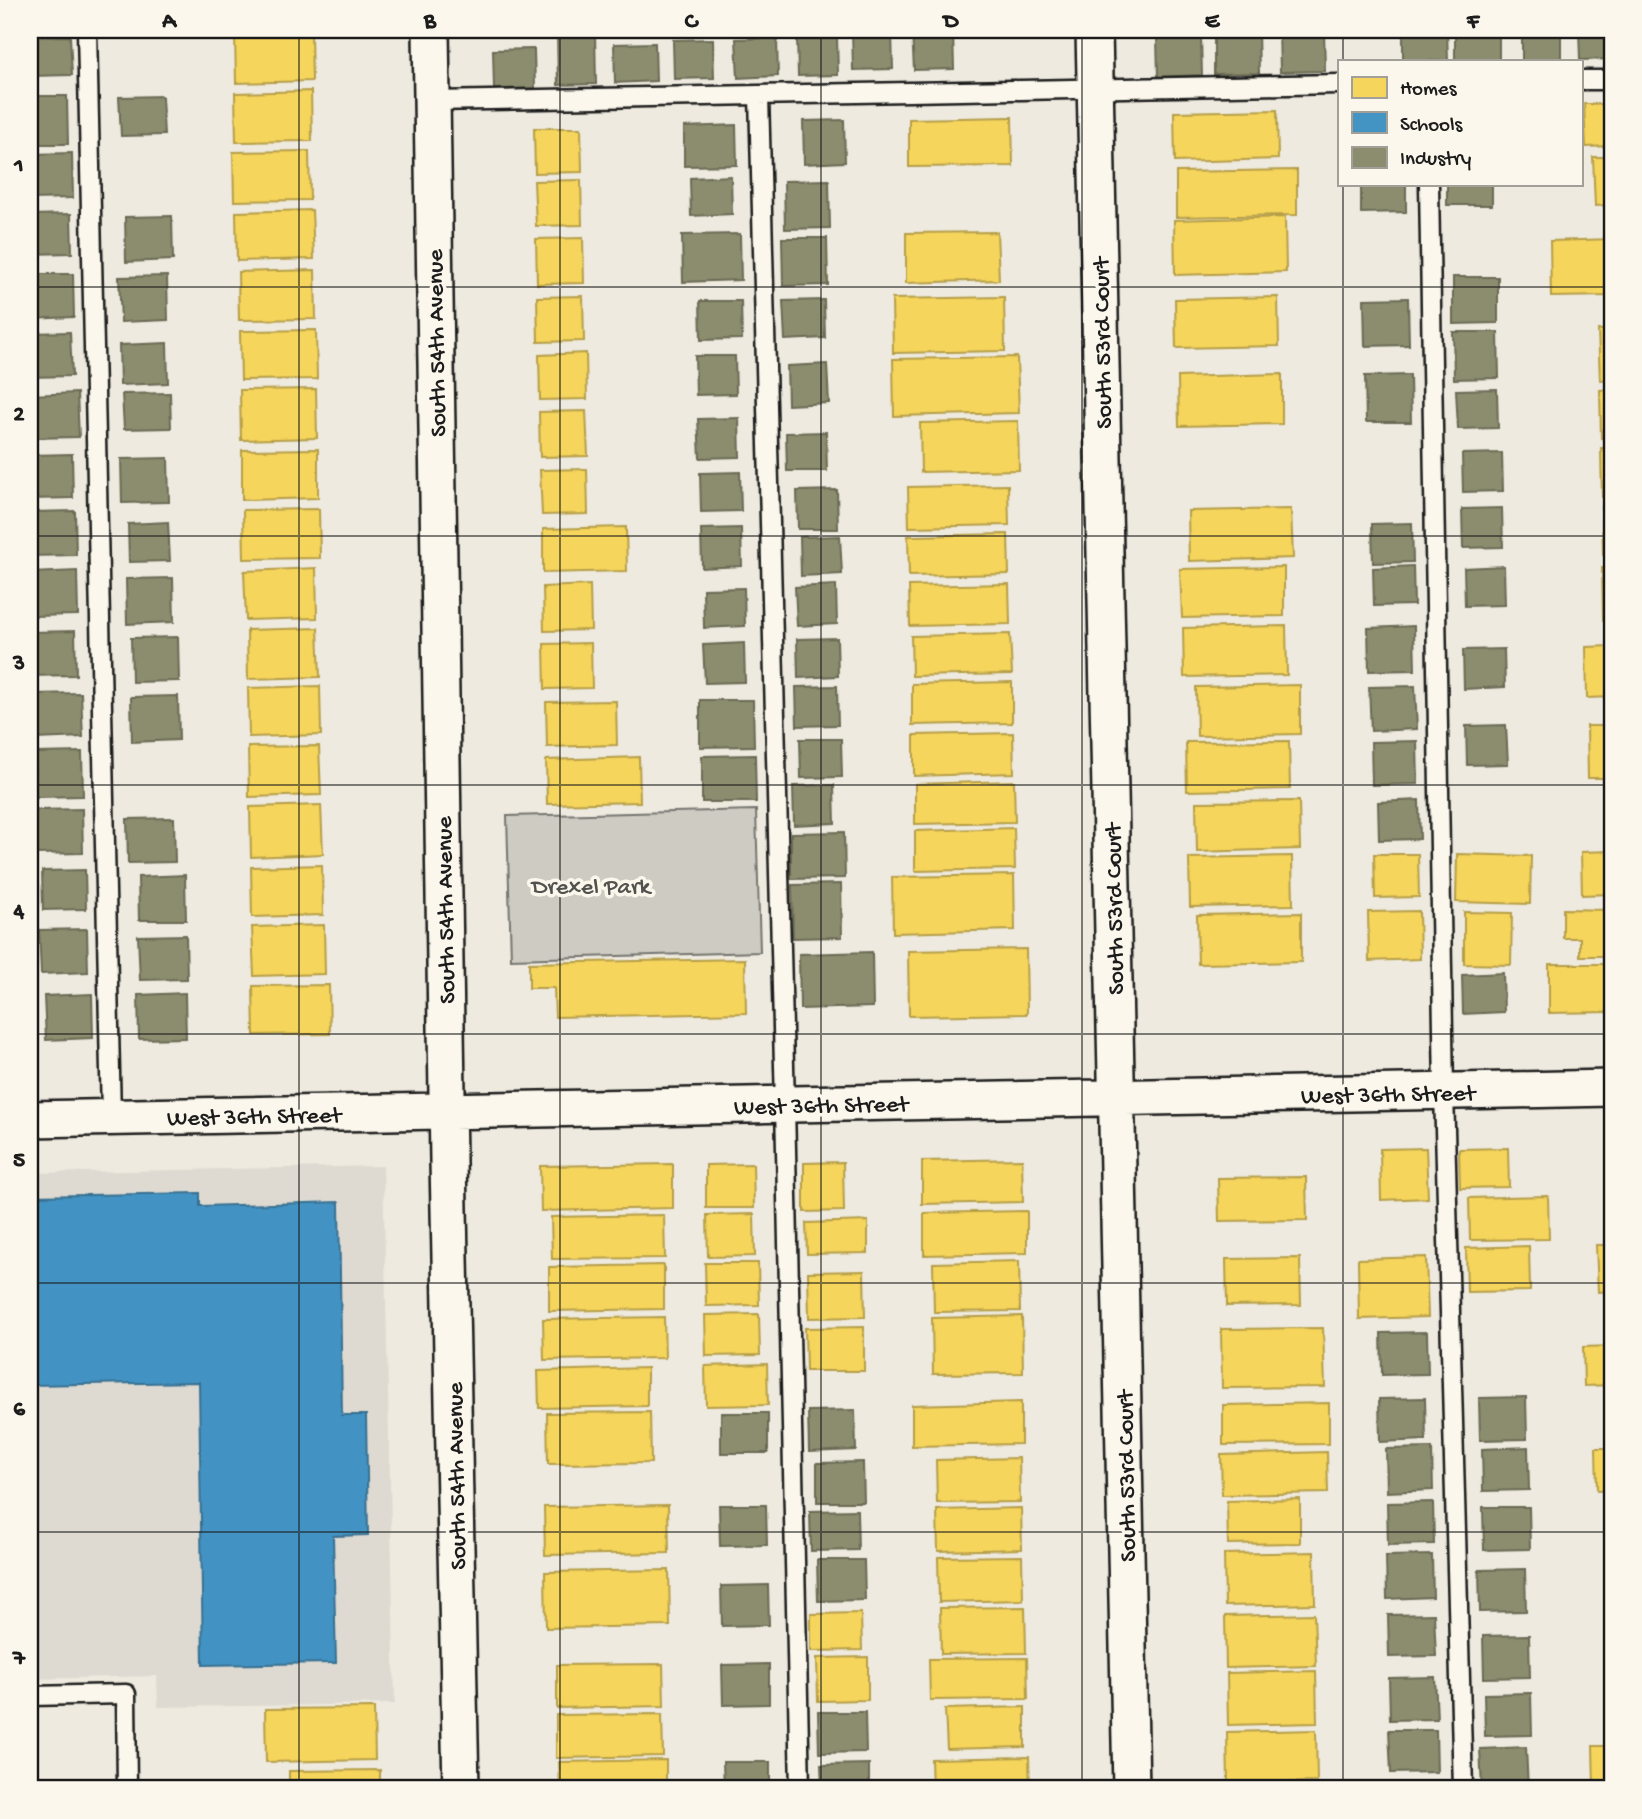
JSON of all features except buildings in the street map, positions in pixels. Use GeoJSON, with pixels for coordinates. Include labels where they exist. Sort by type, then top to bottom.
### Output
{"type":"FeatureCollection","features":[{"type":"Feature","properties":{"kind":"street","name":"South 54th Avenue"},"geometry":{"type":"LineString","coordinates":[[431,30],[447,1111],[461,1789]]}},
{"type":"Feature","properties":{"kind":"street","name":"South 53rd Court"},"geometry":{"type":"LineString","coordinates":[[1094,30],[1131,1789]]}},
{"type":"Feature","properties":{"kind":"street","name":"West 36th Street"},"geometry":{"type":"LineString","coordinates":[[30,1119],[1612,1088]]}},
{"type":"Feature","properties":{"kind":"lane"},"geometry":{"type":"LineString","coordinates":[[87,30],[111,1117]]}},
{"type":"Feature","properties":{"kind":"lane"},"geometry":{"type":"LineString","coordinates":[[1582,80],[1612,80]]}},
{"type":"Feature","properties":{"kind":"lane"},"geometry":{"type":"LineString","coordinates":[[432,101],[1338,84]]}},
{"type":"Feature","properties":{"kind":"lane"},"geometry":{"type":"LineString","coordinates":[[759,95],[800,1789]]}},
{"type":"Feature","properties":{"kind":"lane"},"geometry":{"type":"LineString","coordinates":[[1429,186],[1444,1092],[1463,1789]]}},
{"type":"Feature","properties":{"kind":"lane"},"geometry":{"type":"LineString","coordinates":[[30,1696],[126,1694],[127,1789]]}},
{"type":"Feature","properties":{"kind":"shaded area"},"geometry":{"type":"Polygon","coordinates":[[[383,1166],[395,1704],[158,1707],[157,1676],[30,1679],[30,1173],[383,1166]]]}},
{"type":"Feature","properties":{"kind":"green space","name":"Drexel Park"},"geometry":{"type":"Polygon","coordinates":[[[756,810],[760,952],[511,959],[507,816],[756,810]]]}}]}
